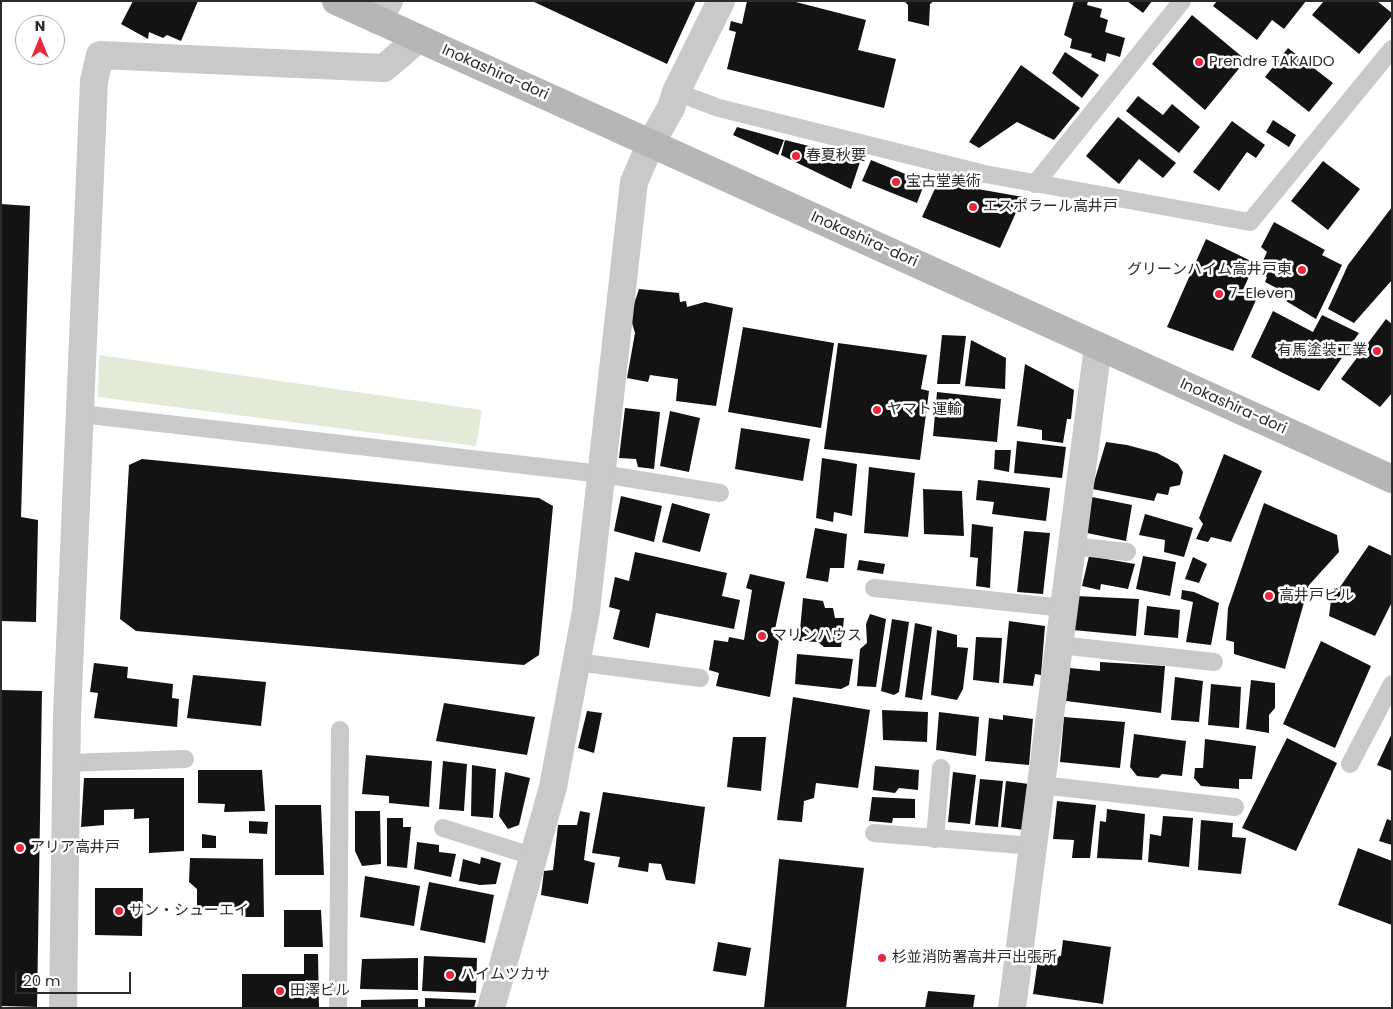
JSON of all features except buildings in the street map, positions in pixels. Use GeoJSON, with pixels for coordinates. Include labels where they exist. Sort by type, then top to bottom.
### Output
{"type":"FeatureCollection","features":[{"type":"Feature","properties":{"kind":"main road","name":"Inokashira-dori"},"geometry":{"type":"LineString","coordinates":[[336,1],[383,10],[418,38],[1392,479]]}},
{"type":"Feature","properties":{"kind":"street"},"geometry":{"type":"LineString","coordinates":[[491,1008],[553,787],[586,611],[634,182],[651,143],[671,108],[676,92],[721,1]]}},
{"type":"Feature","properties":{"kind":"street"},"geometry":{"type":"LineString","coordinates":[[63,1008],[67,763],[94,81],[100,55],[384,68],[418,38]]}},
{"type":"Feature","properties":{"kind":"street"},"geometry":{"type":"LineString","coordinates":[[1012,1008],[1098,346]]}},
{"type":"Feature","properties":{"kind":"lane"},"geometry":{"type":"LineString","coordinates":[[1035,184],[1182,1]]}},
{"type":"Feature","properties":{"kind":"lane"},"geometry":{"type":"LineString","coordinates":[[676,92],[719,108],[985,174],[1250,222],[1392,49]]}},
{"type":"Feature","properties":{"kind":"lane"},"geometry":{"type":"LineString","coordinates":[[81,414],[602,474],[720,493]]}},
{"type":"Feature","properties":{"kind":"lane"},"geometry":{"type":"LineString","coordinates":[[1072,546],[1127,552]]}},
{"type":"Feature","properties":{"kind":"lane"},"geometry":{"type":"LineString","coordinates":[[874,588],[1064,608]]}},
{"type":"Feature","properties":{"kind":"lane"},"geometry":{"type":"LineString","coordinates":[[1059,645],[1214,662]]}},
{"type":"Feature","properties":{"kind":"lane"},"geometry":{"type":"LineString","coordinates":[[576,662],[700,678]]}},
{"type":"Feature","properties":{"kind":"lane"},"geometry":{"type":"LineString","coordinates":[[1350,764],[1392,684]]}},
{"type":"Feature","properties":{"kind":"lane"},"geometry":{"type":"LineString","coordinates":[[338,1008],[340,730]]}},
{"type":"Feature","properties":{"kind":"lane"},"geometry":{"type":"LineString","coordinates":[[67,763],[185,759]]}},
{"type":"Feature","properties":{"kind":"lane"},"geometry":{"type":"LineString","coordinates":[[935,839],[941,768]]}},
{"type":"Feature","properties":{"kind":"lane"},"geometry":{"type":"LineString","coordinates":[[1041,785],[1235,807]]}},
{"type":"Feature","properties":{"kind":"lane"},"geometry":{"type":"LineString","coordinates":[[443,828],[534,856]]}},
{"type":"Feature","properties":{"kind":"lane"},"geometry":{"type":"LineString","coordinates":[[874,833],[1033,846]]}},
{"type":"Feature","properties":{"kind":"green space"},"geometry":{"type":"Polygon","coordinates":[[[99,355],[482,410],[476,446],[98,397],[99,355]]]}},
{"type":"Feature","properties":{"kind":"place","name":"Prendre TAKAIDO"},"geometry":{"type":"Point","coordinates":[1199,62]}},
{"type":"Feature","properties":{"kind":"place","name":"春夏秋要"},"geometry":{"type":"Point","coordinates":[796,156]}},
{"type":"Feature","properties":{"kind":"place","name":"宝古堂美術"},"geometry":{"type":"Point","coordinates":[896,182]}},
{"type":"Feature","properties":{"kind":"place","name":"エスポラール高井戸"},"geometry":{"type":"Point","coordinates":[973,207]}},
{"type":"Feature","properties":{"kind":"place","name":"グリーンハイム高井戸東"},"geometry":{"type":"Point","coordinates":[1302,270]}},
{"type":"Feature","properties":{"kind":"place","name":"7-Eleven"},"geometry":{"type":"Point","coordinates":[1219,294]}},
{"type":"Feature","properties":{"kind":"place","name":"有馬塗装工業"},"geometry":{"type":"Point","coordinates":[1377,351]}},
{"type":"Feature","properties":{"kind":"place","name":"ヤマト運輸"},"geometry":{"type":"Point","coordinates":[877,410]}},
{"type":"Feature","properties":{"kind":"place","name":"高井戸ビル"},"geometry":{"type":"Point","coordinates":[1269,596]}},
{"type":"Feature","properties":{"kind":"place","name":"マリンハウス"},"geometry":{"type":"Point","coordinates":[762,636]}},
{"type":"Feature","properties":{"kind":"place","name":"アリア高井戸"},"geometry":{"type":"Point","coordinates":[20,848]}},
{"type":"Feature","properties":{"kind":"place","name":"サン・シューエイ"},"geometry":{"type":"Point","coordinates":[119,911]}},
{"type":"Feature","properties":{"kind":"place","name":"杉並消防署高井戸出張所"},"geometry":{"type":"Point","coordinates":[882,958]}},
{"type":"Feature","properties":{"kind":"place","name":"ハイムツカサ"},"geometry":{"type":"Point","coordinates":[450,975]}},
{"type":"Feature","properties":{"kind":"place","name":"田澤ビル"},"geometry":{"type":"Point","coordinates":[280,991]}}]}
